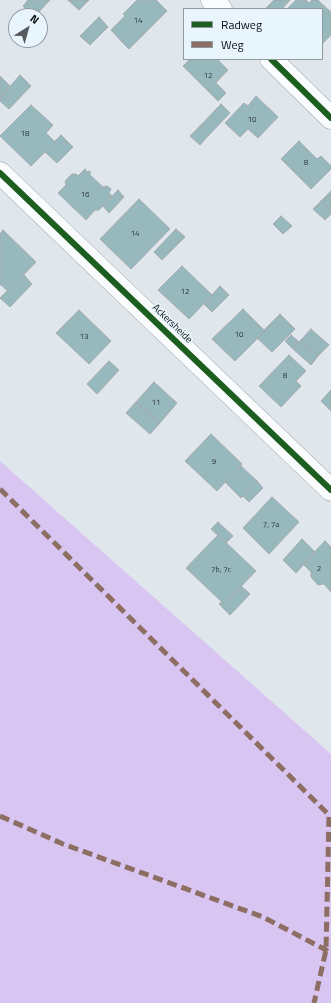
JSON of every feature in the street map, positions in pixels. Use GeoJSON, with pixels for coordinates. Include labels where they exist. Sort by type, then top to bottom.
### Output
{"type":"FeatureCollection","features":[{"type":"Feature","properties":{"kind":"street"},"geometry":{"type":"LineString","coordinates":[[212,0],[220,8]]}},
{"type":"Feature","properties":{"kind":"street"},"geometry":{"type":"LineString","coordinates":[[272,60],[331,118]]}},
{"type":"Feature","properties":{"kind":"street","name":"Ackersheide"},"geometry":{"type":"LineString","coordinates":[[0,173],[331,490]]}},
{"type":"Feature","properties":{"kind":"shaded area"},"geometry":{"type":"Polygon","coordinates":[[[0,461],[331,754],[331,1003],[0,1003],[0,461]]]}},
{"type":"Feature","properties":{"kind":"building"},"geometry":{"type":"Polygon","coordinates":[[[28,0],[50,0],[42,8],[25,8],[23,6],[28,0]]]}},
{"type":"Feature","properties":{"kind":"building"},"geometry":{"type":"Polygon","coordinates":[[[68,0],[89,0],[79,10],[68,0]]]}},
{"type":"Feature","properties":{"kind":"building"},"geometry":{"type":"Polygon","coordinates":[[[137,0],[156,0],[167,11],[144,34],[137,27],[122,42],[111,30],[125,16],[123,14],[137,0]]]}},
{"type":"Feature","properties":{"kind":"building"},"geometry":{"type":"Polygon","coordinates":[[[274,0],[290,0],[283,8],[266,8],[274,0]]]}},
{"type":"Feature","properties":{"kind":"building"},"geometry":{"type":"Polygon","coordinates":[[[296,0],[306,0],[309,3],[312,0],[318,0],[324,6],[322,8],[288,8],[296,0]]]}},
{"type":"Feature","properties":{"kind":"building"},"geometry":{"type":"Polygon","coordinates":[[[324,6],[331,12],[331,35],[323,43],[323,8],[324,6]]]}},
{"type":"Feature","properties":{"kind":"building"},"geometry":{"type":"Polygon","coordinates":[[[99,17],[108,27],[90,45],[80,36],[99,17]]]}},
{"type":"Feature","properties":{"kind":"building"},"geometry":{"type":"Polygon","coordinates":[[[137,27],[144,34],[129,49],[122,42],[137,27]]]}},
{"type":"Feature","properties":{"kind":"building"},"geometry":{"type":"Polygon","coordinates":[[[189,60],[218,60],[228,70],[208,91],[183,66],[189,60]]]}},
{"type":"Feature","properties":{"kind":"building"},"geometry":{"type":"Polygon","coordinates":[[[20,75],[31,86],[9,109],[0,101],[0,98],[20,75]]]}},
{"type":"Feature","properties":{"kind":"building"},"geometry":{"type":"Polygon","coordinates":[[[0,76],[11,87],[0,98],[0,76]]]}},
{"type":"Feature","properties":{"kind":"building"},"geometry":{"type":"Polygon","coordinates":[[[216,83],[226,93],[218,101],[208,91],[216,83]]]}},
{"type":"Feature","properties":{"kind":"building"},"geometry":{"type":"Polygon","coordinates":[[[256,96],[278,117],[258,138],[248,129],[240,137],[225,123],[244,103],[248,106],[256,96]]]}},
{"type":"Feature","properties":{"kind":"building"},"geometry":{"type":"Polygon","coordinates":[[[221,104],[230,113],[209,135],[200,126],[221,104]]]}},
{"type":"Feature","properties":{"kind":"building"},"geometry":{"type":"Polygon","coordinates":[[[31,105],[53,125],[46,133],[55,142],[31,166],[0,136],[31,105]]]}},
{"type":"Feature","properties":{"kind":"building"},"geometry":{"type":"Polygon","coordinates":[[[200,126],[209,135],[200,145],[190,136],[200,126]]]}},
{"type":"Feature","properties":{"kind":"building"},"geometry":{"type":"Polygon","coordinates":[[[61,135],[73,147],[57,163],[45,152],[61,135]]]}},
{"type":"Feature","properties":{"kind":"building"},"geometry":{"type":"Polygon","coordinates":[[[299,141],[317,159],[321,156],[331,166],[331,169],[311,189],[281,159],[299,141]]]}},
{"type":"Feature","properties":{"kind":"building"},"geometry":{"type":"Polygon","coordinates":[[[85,169],[87,172],[90,171],[90,175],[103,187],[107,186],[111,189],[109,193],[112,196],[99,210],[95,210],[86,220],[58,193],[66,185],[65,181],[72,174],[76,174],[78,176],[85,169]]]}},
{"type":"Feature","properties":{"kind":"building"},"geometry":{"type":"Polygon","coordinates":[[[118,190],[124,197],[109,213],[103,206],[118,190]]]}},
{"type":"Feature","properties":{"kind":"building"},"geometry":{"type":"Polygon","coordinates":[[[331,191],[331,211],[321,201],[331,191]]]}},
{"type":"Feature","properties":{"kind":"building"},"geometry":{"type":"Polygon","coordinates":[[[139,199],[170,229],[131,269],[100,239],[139,199]]]}},
{"type":"Feature","properties":{"kind":"building"},"geometry":{"type":"Polygon","coordinates":[[[321,201],[331,211],[331,214],[325,220],[313,209],[321,201]]]}},
{"type":"Feature","properties":{"kind":"building"},"geometry":{"type":"Polygon","coordinates":[[[281,216],[292,226],[283,234],[273,224],[281,216]]]}},
{"type":"Feature","properties":{"kind":"building"},"geometry":{"type":"Polygon","coordinates":[[[176,229],[185,237],[162,260],[154,252],[176,229]]]}},
{"type":"Feature","properties":{"kind":"building"},"geometry":{"type":"Polygon","coordinates":[[[3,230],[36,262],[8,291],[0,284],[0,234],[3,230]]]}},
{"type":"Feature","properties":{"kind":"building"},"geometry":{"type":"Polygon","coordinates":[[[182,266],[212,295],[189,319],[158,290],[182,266]]]}},
{"type":"Feature","properties":{"kind":"building"},"geometry":{"type":"Polygon","coordinates":[[[24,275],[32,284],[10,307],[0,298],[24,275]]]}},
{"type":"Feature","properties":{"kind":"building"},"geometry":{"type":"Polygon","coordinates":[[[220,286],[229,295],[212,312],[204,304],[220,286]]]}},
{"type":"Feature","properties":{"kind":"building"},"geometry":{"type":"Polygon","coordinates":[[[243,309],[265,331],[235,361],[212,339],[243,309]]]}},
{"type":"Feature","properties":{"kind":"building"},"geometry":{"type":"Polygon","coordinates":[[[79,310],[111,341],[89,364],[56,333],[79,310]]]}},
{"type":"Feature","properties":{"kind":"building"},"geometry":{"type":"Polygon","coordinates":[[[280,314],[295,329],[272,352],[257,338],[280,314]]]}},
{"type":"Feature","properties":{"kind":"building"},"geometry":{"type":"Polygon","coordinates":[[[311,329],[329,345],[318,356],[301,340],[311,329]]]}},
{"type":"Feature","properties":{"kind":"building"},"geometry":{"type":"Polygon","coordinates":[[[291,335],[299,342],[293,349],[285,341],[291,335]]]}},
{"type":"Feature","properties":{"kind":"building"},"geometry":{"type":"Polygon","coordinates":[[[301,340],[318,356],[311,365],[293,349],[301,340]]]}},
{"type":"Feature","properties":{"kind":"building"},"geometry":{"type":"Polygon","coordinates":[[[289,355],[306,371],[296,381],[301,386],[281,407],[259,386],[289,355]]]}},
{"type":"Feature","properties":{"kind":"building"},"geometry":{"type":"Polygon","coordinates":[[[109,361],[119,370],[97,394],[87,384],[109,361]]]}},
{"type":"Feature","properties":{"kind":"building"},"geometry":{"type":"Polygon","coordinates":[[[154,382],[177,403],[159,424],[136,402],[154,382]]]}},
{"type":"Feature","properties":{"kind":"building"},"geometry":{"type":"Polygon","coordinates":[[[331,390],[331,411],[321,401],[331,390]]]}},
{"type":"Feature","properties":{"kind":"building"},"geometry":{"type":"Polygon","coordinates":[[[136,402],[159,424],[150,434],[126,413],[136,402]]]}},
{"type":"Feature","properties":{"kind":"building"},"geometry":{"type":"Polygon","coordinates":[[[211,434],[242,464],[217,491],[185,461],[211,434]]]}},
{"type":"Feature","properties":{"kind":"building"},"geometry":{"type":"Polygon","coordinates":[[[241,466],[257,481],[241,498],[225,482],[241,466]]]}},
{"type":"Feature","properties":{"kind":"building"},"geometry":{"type":"Polygon","coordinates":[[[257,481],[263,488],[249,502],[243,496],[257,481]]]}},
{"type":"Feature","properties":{"kind":"building"},"geometry":{"type":"Polygon","coordinates":[[[272,497],[299,522],[269,554],[243,528],[272,497]]]}},
{"type":"Feature","properties":{"kind":"building"},"geometry":{"type":"Polygon","coordinates":[[[218,522],[233,536],[226,543],[211,529],[218,522]]]}},
{"type":"Feature","properties":{"kind":"building"},"geometry":{"type":"Polygon","coordinates":[[[218,535],[256,571],[224,604],[186,568],[218,535]]]}},
{"type":"Feature","properties":{"kind":"building"},"geometry":{"type":"Polygon","coordinates":[[[302,539],[315,552],[296,573],[283,560],[302,539]]]}},
{"type":"Feature","properties":{"kind":"building"},"geometry":{"type":"Polygon","coordinates":[[[325,541],[331,547],[331,592],[324,584],[318,585],[311,577],[311,572],[303,564],[325,541]]]}},
{"type":"Feature","properties":{"kind":"building"},"geometry":{"type":"Polygon","coordinates":[[[241,586],[250,594],[230,615],[219,604],[221,602],[224,604],[241,586]]]}},
{"type":"Feature","properties":{"kind":"marked path"},"geometry":{"type":"LineString","coordinates":[[0,489],[329,815],[326,950],[314,1003]]}},
{"type":"Feature","properties":{"kind":"marked path"},"geometry":{"type":"LineString","coordinates":[[0,816],[63,844],[263,917],[331,954]]}},
{"type":"Feature","properties":{"kind":"cycle path"},"geometry":{"type":"LineString","coordinates":[[272,60],[331,118]]}},
{"type":"Feature","properties":{"kind":"cycle path"},"geometry":{"type":"LineString","coordinates":[[0,173],[331,490]]}}]}
